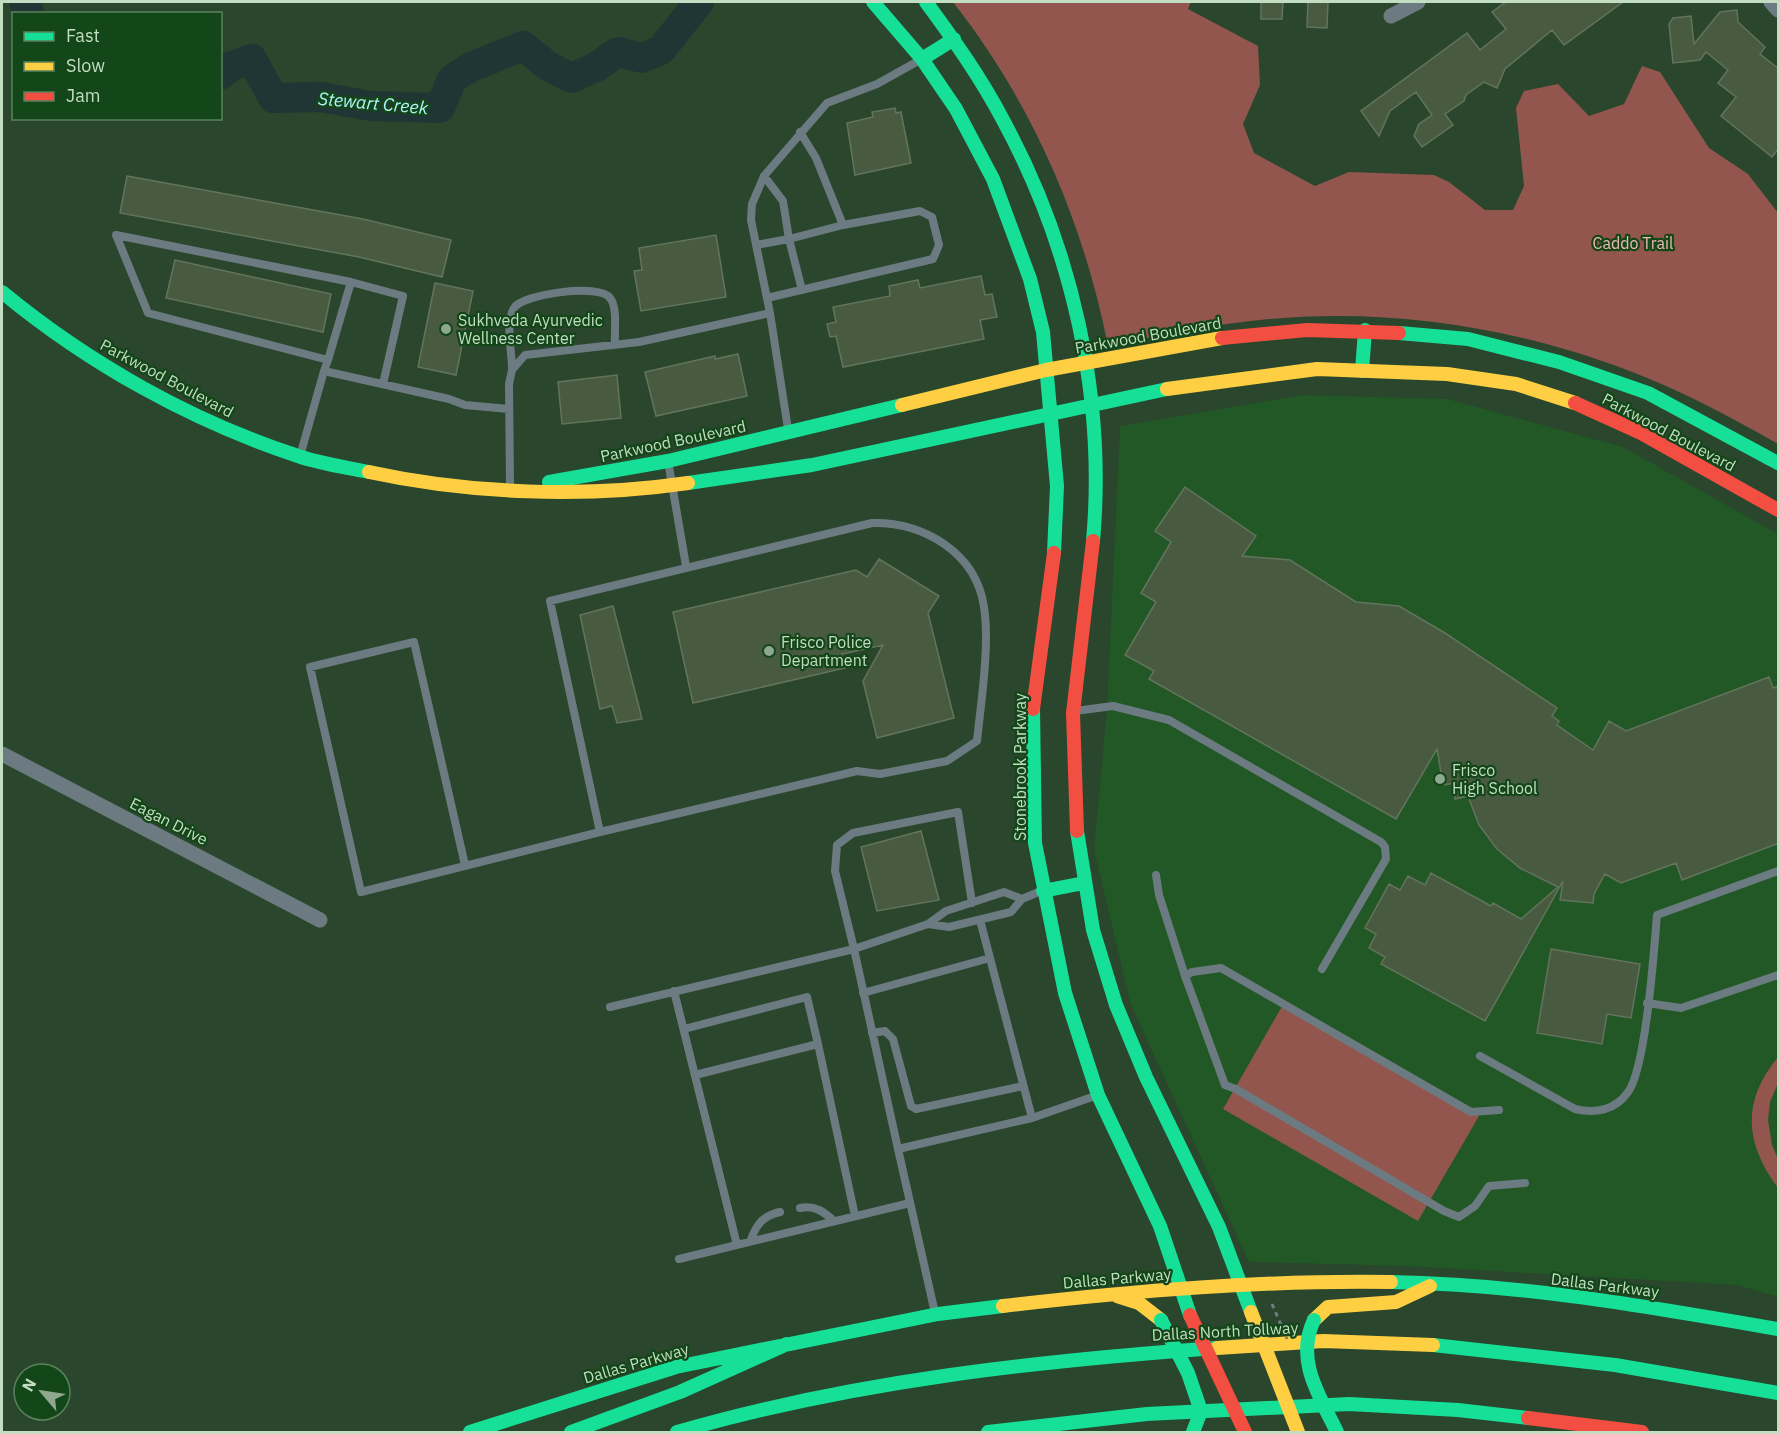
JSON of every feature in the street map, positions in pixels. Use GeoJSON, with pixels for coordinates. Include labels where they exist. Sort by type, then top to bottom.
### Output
{"type":"FeatureCollection","features":[{"type":"Feature","properties":{"kind":"main road","name":"Stonebrook Parkway"},"geometry":{"type":"LineString","coordinates":[[873,2],[922,59],[956,109],[993,179],[1010,218],[1030,279],[1043,332],[1057,486],[1057,524],[1033,707],[1035,843],[1043,891],[1065,993],[1098,1095],[1160,1226],[1190,1315],[1245,1432]]}},
{"type":"Feature","properties":{"kind":"main road"},"geometry":{"type":"LineString","coordinates":[[926,2],[954,39],[1010,129],[1042,202],[1076,306],[1088,363],[1092,405],[1094,524],[1073,711],[1073,791],[1084,884],[1100,957],[1146,1077],[1219,1227],[1298,1432]]}},
{"type":"Feature","properties":{"kind":"main road"},"geometry":{"type":"LineString","coordinates":[[922,59],[954,39]]}},
{"type":"Feature","properties":{"kind":"main road","name":"Parkwood Boulevard"},"geometry":{"type":"LineString","coordinates":[[2,292],[48,330],[151,392],[233,433],[300,457],[424,484],[599,493],[673,485],[812,465],[1165,389],[1317,369],[1479,377],[1549,394],[1593,409],[1640,432],[1779,510]]}},
{"type":"Feature","properties":{"kind":"main road","name":"Parkwood Boulevard"},"geometry":{"type":"LineString","coordinates":[[510,489],[668,461],[1046,370],[1241,335],[1307,330],[1365,330],[1468,339],[1559,362],[1648,393],[1779,463]]}},
{"type":"Feature","properties":{"kind":"main road"},"geometry":{"type":"LineString","coordinates":[[1362,371],[1365,330]]}},
{"type":"Feature","properties":{"kind":"main road"},"geometry":{"type":"LineString","coordinates":[[1043,891],[1084,884]]}},
{"type":"Feature","properties":{"kind":"main road","name":"Dallas Parkway"},"geometry":{"type":"LineString","coordinates":[[470,1432],[559,1402],[676,1367],[936,1314],[1108,1294],[1314,1281],[1436,1283],[1602,1299],[1779,1329]]}},
{"type":"Feature","properties":{"kind":"main road"},"geometry":{"type":"LineString","coordinates":[[1337,1432],[1307,1364],[1303,1350],[1307,1330],[1328,1307],[1396,1302],[1436,1283]]}},
{"type":"Feature","properties":{"kind":"main road"},"geometry":{"type":"LineString","coordinates":[[1108,1294],[1139,1303],[1161,1320],[1188,1373],[1201,1411],[1193,1432]]}},
{"type":"Feature","properties":{"kind":"main road","name":"Dallas North Tollway"},"geometry":{"type":"LineString","coordinates":[[676,1432],[921,1378],[1031,1362],[1338,1341],[1455,1347],[1566,1359],[1679,1373],[1779,1393]]}},
{"type":"Feature","properties":{"kind":"main road"},"geometry":{"type":"LineString","coordinates":[[571,1432],[680,1392],[787,1344]]}},
{"type":"Feature","properties":{"kind":"main road"},"geometry":{"type":"LineString","coordinates":[[988,1432],[1147,1414],[1350,1404],[1458,1410],[1642,1432]]}},
{"type":"Feature","properties":{"kind":"street"},"geometry":{"type":"LineString","coordinates":[[1391,16],[1418,2]]}},
{"type":"Feature","properties":{"kind":"street"},"geometry":{"type":"LineString","coordinates":[[1771,2],[1779,10]]}},
{"type":"Feature","properties":{"kind":"street","name":"Eagan Drive"},"geometry":{"type":"LineString","coordinates":[[2,754],[320,920]]}},
{"type":"Feature","properties":{"kind":"lane"},"geometry":{"type":"LineString","coordinates":[[788,432],[770,313],[751,220],[752,204],[765,176],[800,132],[827,103],[877,84],[922,59]]}},
{"type":"Feature","properties":{"kind":"lane"},"geometry":{"type":"LineString","coordinates":[[800,132],[816,158],[843,225]]}},
{"type":"Feature","properties":{"kind":"lane"},"geometry":{"type":"LineString","coordinates":[[765,176],[783,201],[789,239],[802,290]]}},
{"type":"Feature","properties":{"kind":"lane"},"geometry":{"type":"LineString","coordinates":[[756,245],[920,210],[932,217],[939,245],[933,259],[767,298]]}},
{"type":"Feature","properties":{"kind":"lane"},"geometry":{"type":"LineString","coordinates":[[328,360],[148,313],[116,235],[351,282],[404,296],[383,384]]}},
{"type":"Feature","properties":{"kind":"lane"},"geometry":{"type":"LineString","coordinates":[[300,457],[351,282]]}},
{"type":"Feature","properties":{"kind":"lane"},"geometry":{"type":"LineString","coordinates":[[510,489],[509,384],[512,370],[511,320],[514,308],[523,300],[586,289],[599,290],[609,296],[613,304],[615,343]]}},
{"type":"Feature","properties":{"kind":"lane"},"geometry":{"type":"LineString","coordinates":[[512,370],[518,360],[535,352],[639,342],[770,313]]}},
{"type":"Feature","properties":{"kind":"lane"},"geometry":{"type":"LineString","coordinates":[[324,371],[449,399],[465,405],[509,409]]}},
{"type":"Feature","properties":{"kind":"lane"},"geometry":{"type":"LineString","coordinates":[[668,461],[686,566]]}},
{"type":"Feature","properties":{"kind":"lane"},"geometry":{"type":"LineString","coordinates":[[465,865],[414,642],[310,667],[361,892],[600,831],[857,771],[880,774],[947,761],[977,741],[983,670],[984,608],[978,586],[967,567],[952,550],[936,538],[913,527],[872,523],[686,566],[550,601],[600,831]]}},
{"type":"Feature","properties":{"kind":"lane"},"geometry":{"type":"LineString","coordinates":[[1073,711],[1113,706],[1169,720],[1381,842],[1385,847],[1386,859],[1322,969]]}},
{"type":"Feature","properties":{"kind":"lane"},"geometry":{"type":"LineString","coordinates":[[936,1314],[835,871],[837,845],[853,833],[958,812],[972,903]]}},
{"type":"Feature","properties":{"kind":"lane"},"geometry":{"type":"LineString","coordinates":[[1480,1056],[1575,1109],[1599,1111],[1619,1102],[1633,1085],[1647,1004],[1657,915],[1779,871]]}},
{"type":"Feature","properties":{"kind":"lane"},"geometry":{"type":"LineString","coordinates":[[1156,875],[1159,895],[1185,976],[1225,1085],[1236,1089],[1444,1211],[1459,1217],[1475,1206],[1489,1186],[1525,1183]]}},
{"type":"Feature","properties":{"kind":"lane"},"geometry":{"type":"LineString","coordinates":[[928,924],[949,927],[1011,912],[1022,899],[1043,891]]}},
{"type":"Feature","properties":{"kind":"lane"},"geometry":{"type":"LineString","coordinates":[[610,1007],[854,949],[928,924],[946,911],[1004,892],[1022,899]]}},
{"type":"Feature","properties":{"kind":"lane"},"geometry":{"type":"LineString","coordinates":[[980,920],[1032,1118]]}},
{"type":"Feature","properties":{"kind":"lane"},"geometry":{"type":"LineString","coordinates":[[863,993],[990,958]]}},
{"type":"Feature","properties":{"kind":"lane"},"geometry":{"type":"LineString","coordinates":[[1185,976],[1192,972],[1221,968],[1471,1112],[1499,1110]]}},
{"type":"Feature","properties":{"kind":"lane"},"geometry":{"type":"LineString","coordinates":[[1647,1004],[1682,1008],[1779,975]]}},
{"type":"Feature","properties":{"kind":"lane"},"geometry":{"type":"LineString","coordinates":[[674,992],[737,1245]]}},
{"type":"Feature","properties":{"kind":"lane"},"geometry":{"type":"LineString","coordinates":[[684,1029],[807,997],[855,1216]]}},
{"type":"Feature","properties":{"kind":"lane"},"geometry":{"type":"LineString","coordinates":[[872,1033],[885,1032],[893,1039],[911,1106],[916,1109],[1023,1086]]}},
{"type":"Feature","properties":{"kind":"lane"},"geometry":{"type":"LineString","coordinates":[[695,1075],[818,1044]]}},
{"type":"Feature","properties":{"kind":"lane"},"geometry":{"type":"LineString","coordinates":[[898,1149],[1032,1118],[1098,1095]]}},
{"type":"Feature","properties":{"kind":"lane"},"geometry":{"type":"LineString","coordinates":[[679,1259],[910,1203]]}},
{"type":"Feature","properties":{"kind":"lane"},"geometry":{"type":"LineString","coordinates":[[800,1208],[808,1206],[822,1210],[834,1221]]}},
{"type":"Feature","properties":{"kind":"lane"},"geometry":{"type":"LineString","coordinates":[[750,1242],[757,1224],[768,1215],[780,1212]]}},
{"type":"Feature","properties":{"kind":"shaded area","name":"Frisco High School"},"geometry":{"type":"Polygon","coordinates":[[[1303,395],[1447,399],[1623,447],[1778,534],[1778,1297],[1737,1285],[1406,1266],[1249,1262],[1131,1005],[1094,850],[1107,709],[1120,426],[1303,395]]]}},
{"type":"Feature","properties":{"kind":"green space","name":"Caddo Trail"},"geometry":{"type":"Polygon","coordinates":[[[953,2],[1191,2],[1188,9],[1258,46],[1260,85],[1243,124],[1254,153],[1315,186],[1349,172],[1434,175],[1449,182],[1485,210],[1513,210],[1524,186],[1516,108],[1524,91],[1558,84],[1589,116],[1624,104],[1642,66],[1660,72],[1709,148],[1748,174],[1778,213],[1778,444],[1704,404],[1627,370],[1541,342],[1451,324],[1360,316],[1314,316],[1249,321],[1108,346],[1084,253],[1051,165],[1007,81],[953,2]]]}},
{"type":"Feature","properties":{"kind":"green space"},"geometry":{"type":"Polygon","coordinates":[[[1284,1003],[1479,1116],[1418,1221],[1223,1109],[1284,1003]]]}},
{"type":"Feature","properties":{"kind":"green space"},"geometry":{"type":"Polygon","coordinates":[[[1778,1057],[1778,1083],[1770,1102],[1768,1120],[1772,1145],[1778,1159],[1778,1188],[1759,1155],[1752,1122],[1753,1106],[1758,1090],[1778,1057]]]}},
{"type":"Feature","properties":{"kind":"building"},"geometry":{"type":"Polygon","coordinates":[[[1261,2],[1283,2],[1282,19],[1261,19],[1261,2]]]}},
{"type":"Feature","properties":{"kind":"building"},"geometry":{"type":"Polygon","coordinates":[[[1308,2],[1328,2],[1327,28],[1307,27],[1308,2]]]}},
{"type":"Feature","properties":{"kind":"building"},"geometry":{"type":"Polygon","coordinates":[[[1506,2],[1623,2],[1564,45],[1552,30],[1505,69],[1497,88],[1484,82],[1466,95],[1464,101],[1445,114],[1453,125],[1422,147],[1414,136],[1419,124],[1432,115],[1416,92],[1390,111],[1379,136],[1361,111],[1467,33],[1480,50],[1506,29],[1492,12],[1506,2]]]}},
{"type":"Feature","properties":{"kind":"building"},"geometry":{"type":"Polygon","coordinates":[[[1737,10],[1738,22],[1765,47],[1760,54],[1779,69],[1779,148],[1772,157],[1721,116],[1736,97],[1718,83],[1728,70],[1706,52],[1700,60],[1673,63],[1669,24],[1673,18],[1691,16],[1694,44],[1720,12],[1737,10]]]}},
{"type":"Feature","properties":{"kind":"building"},"geometry":{"type":"Polygon","coordinates":[[[895,108],[896,113],[901,112],[911,163],[855,175],[847,123],[873,117],[872,112],[895,108]]]}},
{"type":"Feature","properties":{"kind":"building"},"geometry":{"type":"Polygon","coordinates":[[[127,176],[363,219],[451,240],[442,277],[359,257],[120,213],[127,176]]]}},
{"type":"Feature","properties":{"kind":"building"},"geometry":{"type":"Polygon","coordinates":[[[716,235],[726,297],[641,311],[634,271],[642,270],[639,248],[716,235]]]}},
{"type":"Feature","properties":{"kind":"building"},"geometry":{"type":"Polygon","coordinates":[[[175,260],[331,294],[323,332],[166,298],[175,260]]]}},
{"type":"Feature","properties":{"kind":"building"},"geometry":{"type":"Polygon","coordinates":[[[981,276],[985,295],[992,294],[997,317],[980,320],[984,339],[843,367],[836,336],[830,337],[827,324],[836,322],[833,307],[890,296],[889,286],[918,280],[920,288],[981,276]]]}},
{"type":"Feature","properties":{"kind":"building","name":"Sukhveda Ayurvedic Wellness Center"},"geometry":{"type":"Polygon","coordinates":[[[435,283],[473,291],[456,375],[418,367],[435,283]]]}},
{"type":"Feature","properties":{"kind":"building"},"geometry":{"type":"Polygon","coordinates":[[[738,354],[747,396],[656,416],[645,372],[715,356],[715,359],[738,354]]]}},
{"type":"Feature","properties":{"kind":"building"},"geometry":{"type":"Polygon","coordinates":[[[617,375],[621,418],[562,424],[558,382],[617,375]]]}},
{"type":"Feature","properties":{"kind":"building","name":"Frisco High School"},"geometry":{"type":"Polygon","coordinates":[[[1185,487],[1256,536],[1242,556],[1290,560],[1356,602],[1399,606],[1445,633],[1557,708],[1552,716],[1559,721],[1557,725],[1593,750],[1609,721],[1626,731],[1769,677],[1773,688],[1779,686],[1779,843],[1682,880],[1676,863],[1621,883],[1605,874],[1594,894],[1593,903],[1560,900],[1563,881],[1485,1021],[1381,964],[1385,957],[1369,948],[1376,934],[1365,928],[1389,884],[1400,890],[1408,876],[1425,885],[1431,873],[1491,906],[1493,903],[1521,919],[1558,887],[1520,868],[1497,849],[1479,825],[1468,796],[1455,799],[1456,783],[1443,785],[1437,749],[1396,819],[1149,679],[1154,671],[1125,655],[1156,602],[1141,593],[1171,542],[1155,531],[1185,487]]]}},
{"type":"Feature","properties":{"kind":"building","name":"Frisco Police Department"},"geometry":{"type":"Polygon","coordinates":[[[879,559],[939,596],[928,613],[954,718],[877,738],[863,681],[883,645],[842,654],[845,668],[693,703],[673,612],[856,570],[867,577],[879,559]]]}},
{"type":"Feature","properties":{"kind":"building"},"geometry":{"type":"Polygon","coordinates":[[[613,606],[642,719],[617,723],[612,706],[600,709],[580,615],[613,606]]]}},
{"type":"Feature","properties":{"kind":"building"},"geometry":{"type":"Polygon","coordinates":[[[921,831],[939,900],[877,911],[861,847],[921,831]]]}},
{"type":"Feature","properties":{"kind":"building"},"geometry":{"type":"Polygon","coordinates":[[[1551,949],[1640,964],[1631,1018],[1607,1014],[1602,1044],[1537,1033],[1551,949]]]}},
{"type":"Feature","properties":{"kind":"waterway","name":"Stewart Creek"},"geometry":{"type":"LineString","coordinates":[[24,2],[29,12]]}},
{"type":"Feature","properties":{"kind":"waterway","name":"Stewart Creek"},"geometry":{"type":"LineString","coordinates":[[222,74],[232,66],[252,59],[273,98],[321,97],[371,106],[440,108],[452,79],[469,68],[523,46],[548,66],[571,78],[596,67],[618,52],[642,58],[661,50],[699,2]]}},
{"type":"Feature","properties":{"kind":"traffic: fast"},"geometry":{"type":"LineString","coordinates":[[873,2],[922,59],[956,109],[993,179],[1030,279],[1043,332],[1057,486],[1054,553]]}},
{"type":"Feature","properties":{"kind":"traffic: fast"},"geometry":{"type":"LineString","coordinates":[[926,2],[986,89],[1003,120],[1048,219],[1065,271],[1079,324],[1094,432],[1096,487],[1093,541]]}},
{"type":"Feature","properties":{"kind":"traffic: fast"},"geometry":{"type":"LineString","coordinates":[[922,59],[954,39]]}},
{"type":"Feature","properties":{"kind":"traffic: fast"},"geometry":{"type":"LineString","coordinates":[[2,292],[69,343],[142,388],[180,407],[219,426],[298,456],[369,472]]}},
{"type":"Feature","properties":{"kind":"traffic: fast"},"geometry":{"type":"LineString","coordinates":[[1362,371],[1365,330]]}},
{"type":"Feature","properties":{"kind":"traffic: fast"},"geometry":{"type":"LineString","coordinates":[[1399,333],[1468,339],[1559,362],[1648,393],[1778,463]]}},
{"type":"Feature","properties":{"kind":"traffic: fast"},"geometry":{"type":"LineString","coordinates":[[688,483],[812,465],[1167,389]]}},
{"type":"Feature","properties":{"kind":"traffic: fast"},"geometry":{"type":"LineString","coordinates":[[549,482],[668,461],[902,405]]}},
{"type":"Feature","properties":{"kind":"traffic: fast"},"geometry":{"type":"LineString","coordinates":[[1033,709],[1035,843],[1065,993],[1098,1095],[1160,1226],[1190,1315]]}},
{"type":"Feature","properties":{"kind":"traffic: fast"},"geometry":{"type":"LineString","coordinates":[[1077,831],[1093,930],[1116,1005],[1146,1077],[1219,1227],[1251,1312]]}},
{"type":"Feature","properties":{"kind":"traffic: fast"},"geometry":{"type":"LineString","coordinates":[[1043,891],[1084,883]]}},
{"type":"Feature","properties":{"kind":"traffic: fast"},"geometry":{"type":"LineString","coordinates":[[1391,1282],[1537,1292],[1634,1305],[1778,1329]]}},
{"type":"Feature","properties":{"kind":"traffic: fast"},"geometry":{"type":"LineString","coordinates":[[470,1432],[676,1367],[938,1314],[1003,1306]]}},
{"type":"Feature","properties":{"kind":"traffic: fast"},"geometry":{"type":"LineString","coordinates":[[1161,1320],[1188,1373],[1201,1411],[1193,1432]]}},
{"type":"Feature","properties":{"kind":"traffic: fast"},"geometry":{"type":"LineString","coordinates":[[1314,1320],[1307,1349],[1308,1363],[1317,1391],[1337,1432]]}},
{"type":"Feature","properties":{"kind":"traffic: fast"},"geometry":{"type":"LineString","coordinates":[[571,1432],[680,1392],[787,1344]]}},
{"type":"Feature","properties":{"kind":"traffic: fast"},"geometry":{"type":"LineString","coordinates":[[1433,1345],[1615,1365],[1778,1393]]}},
{"type":"Feature","properties":{"kind":"traffic: fast"},"geometry":{"type":"LineString","coordinates":[[677,1432],[743,1414],[877,1386],[1081,1359],[1217,1348]]}},
{"type":"Feature","properties":{"kind":"traffic: fast"},"geometry":{"type":"LineString","coordinates":[[988,1432],[1147,1414],[1349,1404],[1458,1410],[1528,1418]]}},
{"type":"Feature","properties":{"kind":"traffic: slow"},"geometry":{"type":"LineString","coordinates":[[902,405],[1046,370],[1222,338]]}},
{"type":"Feature","properties":{"kind":"traffic: slow"},"geometry":{"type":"LineString","coordinates":[[1167,389],[1317,369],[1447,374],[1516,384],[1575,403]]}},
{"type":"Feature","properties":{"kind":"traffic: slow"},"geometry":{"type":"LineString","coordinates":[[369,472],[447,485],[528,491],[609,491],[688,483]]}},
{"type":"Feature","properties":{"kind":"traffic: slow"},"geometry":{"type":"LineString","coordinates":[[1003,1306],[1245,1285],[1391,1282]]}},
{"type":"Feature","properties":{"kind":"traffic: slow"},"geometry":{"type":"LineString","coordinates":[[1314,1320],[1328,1307],[1396,1302],[1430,1286]]}},
{"type":"Feature","properties":{"kind":"traffic: slow"},"geometry":{"type":"LineString","coordinates":[[1117,1296],[1139,1303],[1161,1320]]}},
{"type":"Feature","properties":{"kind":"traffic: slow"},"geometry":{"type":"LineString","coordinates":[[1251,1312],[1298,1432]]}},
{"type":"Feature","properties":{"kind":"traffic: slow"},"geometry":{"type":"LineString","coordinates":[[1217,1348],[1323,1341],[1433,1345]]}},
{"type":"Feature","properties":{"kind":"traffic: jam"},"geometry":{"type":"LineString","coordinates":[[1222,338],[1307,330],[1399,333]]}},
{"type":"Feature","properties":{"kind":"traffic: jam"},"geometry":{"type":"LineString","coordinates":[[1575,403],[1639,432],[1778,510]]}},
{"type":"Feature","properties":{"kind":"traffic: jam"},"geometry":{"type":"LineString","coordinates":[[1077,831],[1073,713],[1093,541]]}},
{"type":"Feature","properties":{"kind":"traffic: jam"},"geometry":{"type":"LineString","coordinates":[[1033,709],[1054,553]]}},
{"type":"Feature","properties":{"kind":"traffic: jam"},"geometry":{"type":"LineString","coordinates":[[1190,1315],[1245,1432]]}},
{"type":"Feature","properties":{"kind":"traffic: jam"},"geometry":{"type":"LineString","coordinates":[[1528,1418],[1642,1432]]}},
{"type":"Feature","properties":{"kind":"place","name":"Sukhveda Ayurvedic Wellness Center"},"geometry":{"type":"Point","coordinates":[446,329]}},
{"type":"Feature","properties":{"kind":"place","name":"Frisco Police Department"},"geometry":{"type":"Point","coordinates":[769,651]}},
{"type":"Feature","properties":{"kind":"place","name":"Frisco High School"},"geometry":{"type":"Point","coordinates":[1440,779]}}]}
